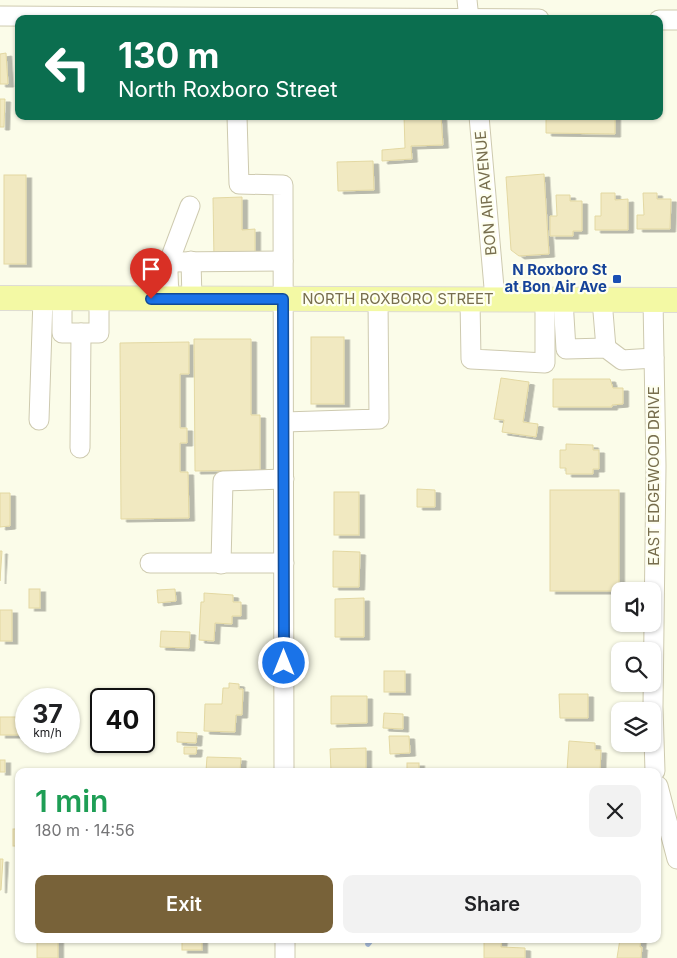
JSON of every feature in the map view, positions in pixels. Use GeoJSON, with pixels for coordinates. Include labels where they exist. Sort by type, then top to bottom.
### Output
{"type":"FeatureCollection","features":[{"type":"Feature","properties":{"kind":"main road","name":"NORTH ROXBORO STREET"},"geometry":{"type":"LineString","coordinates":[[0,298],[677,300]]}},
{"type":"Feature","properties":{"kind":"street"},"geometry":{"type":"LineString","coordinates":[[467,0],[469,15]]}},
{"type":"Feature","properties":{"kind":"street"},"geometry":{"type":"LineString","coordinates":[[0,16],[15,16]]}},
{"type":"Feature","properties":{"kind":"street"},"geometry":{"type":"LineString","coordinates":[[663,20],[677,20]]}},
{"type":"Feature","properties":{"kind":"street"},"geometry":{"type":"LineString","coordinates":[[237,120],[239,184],[283,185],[284,768]]}},
{"type":"Feature","properties":{"kind":"street","name":"BON AIR AVENUE"},"geometry":{"type":"LineString","coordinates":[[479,120],[495,300]]}},
{"type":"Feature","properties":{"kind":"street"},"geometry":{"type":"LineString","coordinates":[[168,299],[170,262],[190,206]]}},
{"type":"Feature","properties":{"kind":"street"},"geometry":{"type":"LineString","coordinates":[[191,261],[192,299]]}},
{"type":"Feature","properties":{"kind":"street"},"geometry":{"type":"LineString","coordinates":[[170,262],[283,261]]}},
{"type":"Feature","properties":{"kind":"street"},"geometry":{"type":"LineString","coordinates":[[53,298],[62,333],[99,333],[99,299]]}},
{"type":"Feature","properties":{"kind":"street"},"geometry":{"type":"LineString","coordinates":[[39,420],[53,298]]}},
{"type":"Feature","properties":{"kind":"street"},"geometry":{"type":"LineString","coordinates":[[284,422],[379,419],[378,299]]}},
{"type":"Feature","properties":{"kind":"street"},"geometry":{"type":"LineString","coordinates":[[470,300],[471,359],[546,363],[554,300]]}},
{"type":"Feature","properties":{"kind":"street"},"geometry":{"type":"LineString","coordinates":[[554,300],[566,349],[606,348],[622,360],[654,358]]}},
{"type":"Feature","properties":{"kind":"street"},"geometry":{"type":"LineString","coordinates":[[602,300],[606,348]]}},
{"type":"Feature","properties":{"kind":"street","name":"EAST EDGEWOOD DRIVE"},"geometry":{"type":"LineString","coordinates":[[653,300],[656,466],[653,707],[655,768]]}},
{"type":"Feature","properties":{"kind":"street"},"geometry":{"type":"LineString","coordinates":[[80,448],[81,333]]}},
{"type":"Feature","properties":{"kind":"street"},"geometry":{"type":"LineString","coordinates":[[221,564],[224,481],[284,479]]}},
{"type":"Feature","properties":{"kind":"street"},"geometry":{"type":"LineString","coordinates":[[150,563],[284,563]]}},
{"type":"Feature","properties":{"kind":"street"},"geometry":{"type":"LineString","coordinates":[[661,798],[677,859]]}},
{"type":"Feature","properties":{"kind":"street"},"geometry":{"type":"LineString","coordinates":[[285,943],[285,958]]}},
{"type":"Feature","properties":{"kind":"building"},"geometry":{"type":"Polygon","coordinates":[[[6,53],[8,84],[0,84],[0,54],[6,53]]]}},
{"type":"Feature","properties":{"kind":"building"},"geometry":{"type":"Polygon","coordinates":[[[0,99],[5,99],[4,127],[0,127],[0,99]]]}},
{"type":"Feature","properties":{"kind":"building"},"geometry":{"type":"Polygon","coordinates":[[[404,120],[441,120],[443,145],[411,146],[412,159],[382,161],[382,150],[405,148],[404,120]]]}},
{"type":"Feature","properties":{"kind":"building"},"geometry":{"type":"Polygon","coordinates":[[[546,120],[615,120],[615,134],[546,133],[546,120]]]}},
{"type":"Feature","properties":{"kind":"building"},"geometry":{"type":"Polygon","coordinates":[[[373,161],[374,190],[338,191],[337,162],[373,161]]]}},
{"type":"Feature","properties":{"kind":"building"},"geometry":{"type":"Polygon","coordinates":[[[544,174],[549,254],[519,256],[511,250],[506,177],[544,174]]]}},
{"type":"Feature","properties":{"kind":"building"},"geometry":{"type":"Polygon","coordinates":[[[4,175],[26,175],[26,264],[4,264],[4,175]]]}},
{"type":"Feature","properties":{"kind":"building"},"geometry":{"type":"Polygon","coordinates":[[[601,193],[615,193],[615,200],[628,199],[628,230],[595,230],[595,216],[601,216],[601,193]]]}},
{"type":"Feature","properties":{"kind":"building"},"geometry":{"type":"Polygon","coordinates":[[[643,193],[657,193],[657,199],[671,199],[670,229],[637,229],[637,215],[644,215],[643,193]]]}},
{"type":"Feature","properties":{"kind":"building"},"geometry":{"type":"Polygon","coordinates":[[[556,195],[570,195],[570,201],[582,201],[582,231],[573,231],[573,236],[550,236],[550,216],[557,216],[556,195]]]}},
{"type":"Feature","properties":{"kind":"building"},"geometry":{"type":"Polygon","coordinates":[[[242,197],[242,230],[255,229],[255,257],[214,258],[213,198],[242,197]]]}},
{"type":"Feature","properties":{"kind":"building"},"geometry":{"type":"Polygon","coordinates":[[[311,337],[344,337],[344,404],[311,404],[311,337]]]}},
{"type":"Feature","properties":{"kind":"building"},"geometry":{"type":"Polygon","coordinates":[[[194,339],[251,339],[251,415],[260,415],[260,470],[195,471],[194,339]]]}},
{"type":"Feature","properties":{"kind":"building"},"geometry":{"type":"Polygon","coordinates":[[[189,342],[189,374],[180,374],[180,428],[187,428],[187,443],[180,443],[180,472],[188,472],[189,518],[121,519],[120,343],[189,342]]]}},
{"type":"Feature","properties":{"kind":"building"},"geometry":{"type":"Polygon","coordinates":[[[501,378],[529,382],[523,422],[538,424],[536,437],[502,432],[504,420],[494,419],[501,378]]]}},
{"type":"Feature","properties":{"kind":"building"},"geometry":{"type":"Polygon","coordinates":[[[553,379],[610,379],[613,388],[623,388],[623,404],[612,405],[612,407],[553,407],[553,379]]]}},
{"type":"Feature","properties":{"kind":"building"},"geometry":{"type":"Polygon","coordinates":[[[566,444],[593,445],[593,450],[599,450],[599,469],[593,469],[593,474],[566,474],[566,468],[560,468],[560,450],[566,450],[566,444]]]}},
{"type":"Feature","properties":{"kind":"building"},"geometry":{"type":"Polygon","coordinates":[[[417,489],[435,490],[435,507],[417,507],[417,489]]]}},
{"type":"Feature","properties":{"kind":"building"},"geometry":{"type":"Polygon","coordinates":[[[550,490],[619,490],[619,582],[611,582],[611,591],[550,591],[550,490]]]}},
{"type":"Feature","properties":{"kind":"building"},"geometry":{"type":"Polygon","coordinates":[[[334,492],[359,492],[359,535],[334,535],[334,492]]]}},
{"type":"Feature","properties":{"kind":"building"},"geometry":{"type":"Polygon","coordinates":[[[0,493],[10,493],[10,526],[0,527],[0,493]]]}},
{"type":"Feature","properties":{"kind":"building"},"geometry":{"type":"Polygon","coordinates":[[[0,551],[2,551],[0,581],[0,551]]]}},
{"type":"Feature","properties":{"kind":"building"},"geometry":{"type":"Polygon","coordinates":[[[333,551],[360,552],[359,587],[333,587],[333,551]]]}},
{"type":"Feature","properties":{"kind":"building"},"geometry":{"type":"Polygon","coordinates":[[[29,589],[40,589],[40,608],[29,608],[29,589]]]}},
{"type":"Feature","properties":{"kind":"building"},"geometry":{"type":"Polygon","coordinates":[[[175,589],[176,601],[158,603],[157,590],[175,589]]]}},
{"type":"Feature","properties":{"kind":"building"},"geometry":{"type":"Polygon","coordinates":[[[204,593],[233,595],[233,602],[241,602],[241,616],[232,616],[232,624],[215,623],[214,641],[199,640],[201,602],[204,602],[204,593]]]}},
{"type":"Feature","properties":{"kind":"building"},"geometry":{"type":"Polygon","coordinates":[[[364,598],[364,637],[335,637],[335,599],[364,598]]]}},
{"type":"Feature","properties":{"kind":"building"},"geometry":{"type":"Polygon","coordinates":[[[0,610],[12,610],[12,641],[0,641],[0,610]]]}},
{"type":"Feature","properties":{"kind":"building"},"geometry":{"type":"Polygon","coordinates":[[[161,631],[190,632],[189,648],[160,647],[161,631]]]}},
{"type":"Feature","properties":{"kind":"building"},"geometry":{"type":"Polygon","coordinates":[[[384,671],[405,671],[405,692],[384,692],[384,671]]]}},
{"type":"Feature","properties":{"kind":"building"},"geometry":{"type":"Polygon","coordinates":[[[229,683],[239,684],[239,689],[243,689],[242,715],[236,715],[235,732],[204,731],[205,704],[222,704],[223,688],[229,688],[229,683]]]}},
{"type":"Feature","properties":{"kind":"building"},"geometry":{"type":"Polygon","coordinates":[[[559,694],[588,694],[588,718],[560,718],[559,694]]]}},
{"type":"Feature","properties":{"kind":"building"},"geometry":{"type":"Polygon","coordinates":[[[331,696],[367,696],[367,723],[331,724],[331,696]]]}},
{"type":"Feature","properties":{"kind":"building"},"geometry":{"type":"Polygon","coordinates":[[[384,713],[403,714],[403,729],[383,728],[384,713]]]}},
{"type":"Feature","properties":{"kind":"building"},"geometry":{"type":"Polygon","coordinates":[[[0,717],[15,717],[15,735],[0,735],[0,717]]]}},
{"type":"Feature","properties":{"kind":"building"},"geometry":{"type":"Polygon","coordinates":[[[177,732],[197,733],[196,743],[177,742],[177,732]]]}},
{"type":"Feature","properties":{"kind":"building"},"geometry":{"type":"Polygon","coordinates":[[[389,736],[409,736],[410,753],[390,754],[389,736]]]}},
{"type":"Feature","properties":{"kind":"building"},"geometry":{"type":"Polygon","coordinates":[[[569,741],[595,743],[595,750],[601,750],[600,768],[567,768],[569,741]]]}},
{"type":"Feature","properties":{"kind":"building"},"geometry":{"type":"Polygon","coordinates":[[[184,747],[197,747],[196,754],[184,754],[184,747]]]}},
{"type":"Feature","properties":{"kind":"building"},"geometry":{"type":"Polygon","coordinates":[[[366,748],[366,768],[331,768],[330,749],[366,748]]]}},
{"type":"Feature","properties":{"kind":"building"},"geometry":{"type":"Polygon","coordinates":[[[207,757],[241,758],[240,768],[206,768],[207,757]]]}},
{"type":"Feature","properties":{"kind":"building"},"geometry":{"type":"Polygon","coordinates":[[[0,760],[5,760],[5,772],[0,772],[0,760]]]}},
{"type":"Feature","properties":{"kind":"building"},"geometry":{"type":"Polygon","coordinates":[[[407,763],[419,763],[419,768],[407,768],[407,763]]]}},
{"type":"Feature","properties":{"kind":"building"},"geometry":{"type":"Polygon","coordinates":[[[13,829],[15,829],[15,846],[13,846],[13,829]]]}},
{"type":"Feature","properties":{"kind":"building"},"geometry":{"type":"Polygon","coordinates":[[[0,859],[3,859],[1,890],[0,890],[0,859]]]}},
{"type":"Feature","properties":{"kind":"building"},"geometry":{"type":"Polygon","coordinates":[[[37,943],[58,943],[58,958],[37,958],[37,943]]]}},
{"type":"Feature","properties":{"kind":"building"},"geometry":{"type":"Polygon","coordinates":[[[182,943],[202,943],[202,950],[182,950],[182,943]]]}},
{"type":"Feature","properties":{"kind":"building"},"geometry":{"type":"Polygon","coordinates":[[[484,943],[502,943],[501,947],[525,948],[525,958],[484,958],[484,943]]]}},
{"type":"Feature","properties":{"kind":"building"},"geometry":{"type":"Polygon","coordinates":[[[619,943],[640,943],[641,958],[617,958],[619,943]]]}},
{"type":"Feature","properties":{"kind":"place","name":"N Roxboro St at Bon Air Ave"},"geometry":{"type":"Point","coordinates":[617,279]}},
{"type":"Feature","properties":{"kind":"route"},"geometry":{"type":"LineString","coordinates":[[151,299],[283,299],[284,663]]}}]}
